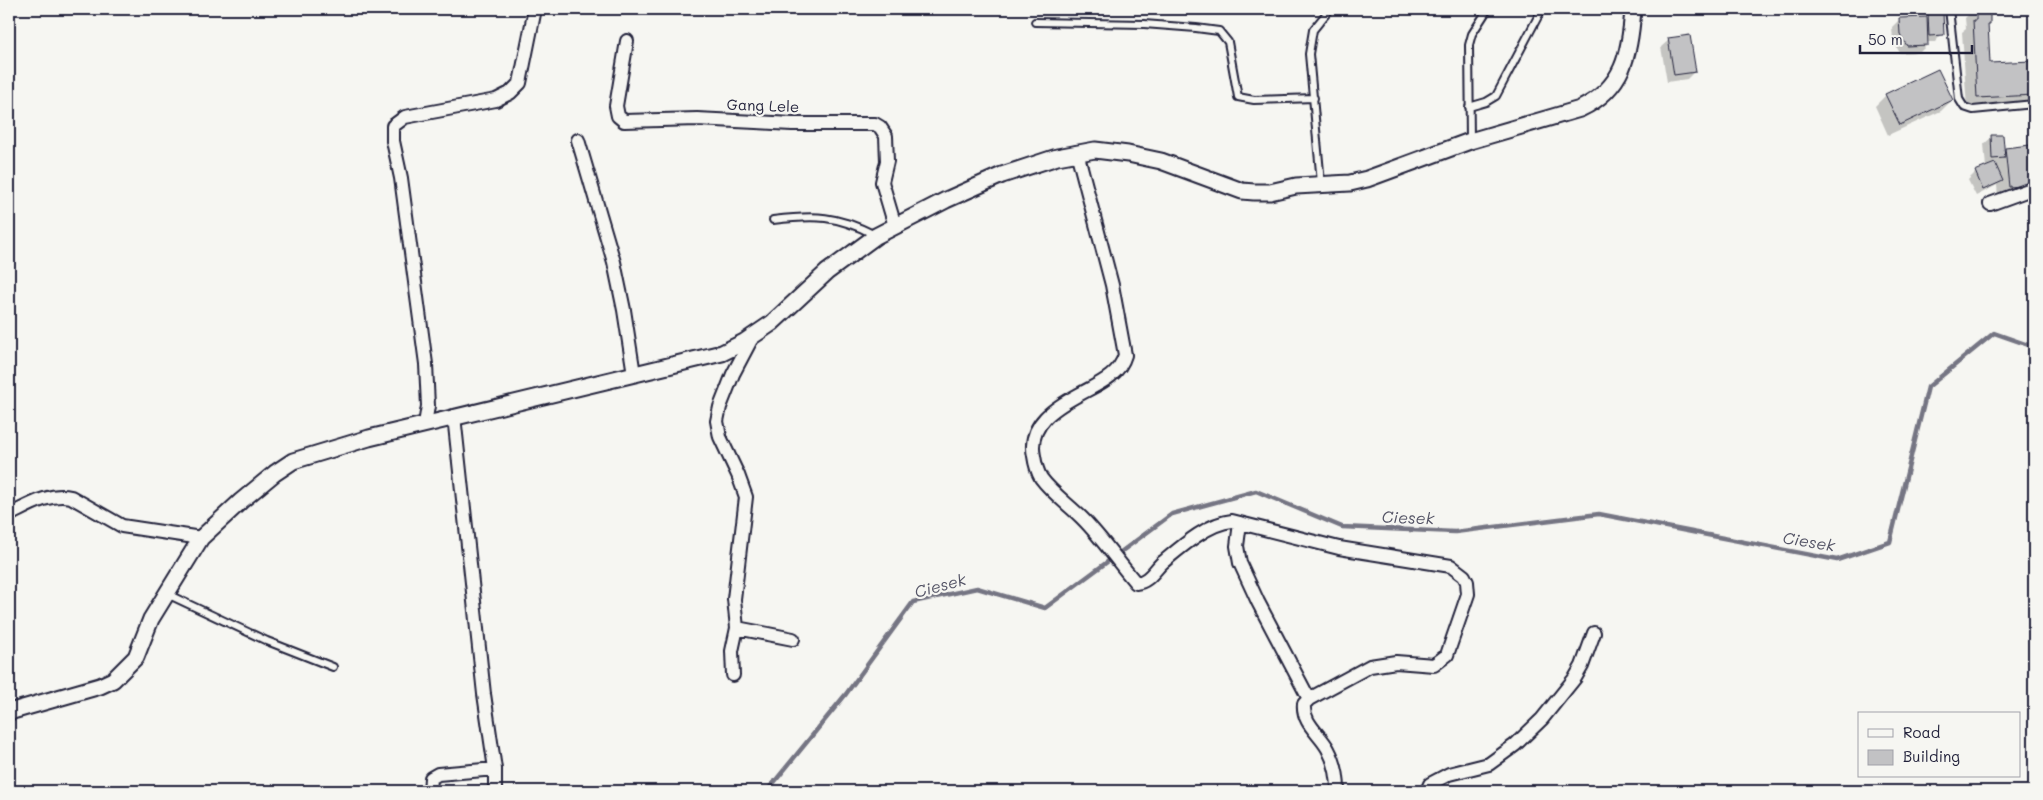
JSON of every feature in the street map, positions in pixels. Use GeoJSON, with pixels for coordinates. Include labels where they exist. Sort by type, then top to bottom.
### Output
{"type":"FeatureCollection","features":[{"type":"Feature","properties":{"kind":"street"},"geometry":{"type":"LineString","coordinates":[[425,424],[428,406],[426,364],[401,178],[392,136],[393,126],[405,117],[496,100],[510,93],[520,83],[535,9]]}},
{"type":"Feature","properties":{"kind":"street"},"geometry":{"type":"LineString","coordinates":[[9,712],[93,688],[113,680],[128,668],[139,653],[146,628],[201,538],[241,501],[293,461],[338,446],[454,416],[715,355],[752,338],[772,323],[827,272],[876,236],[1002,175],[1078,152],[1095,150],[1160,161],[1242,191],[1270,192],[1296,186],[1350,183],[1367,179],[1470,141],[1580,109],[1596,101],[1623,67],[1630,46],[1634,9]]}},
{"type":"Feature","properties":{"kind":"street","name":"Gang Lele"},"geometry":{"type":"LineString","coordinates":[[627,41],[616,106],[618,116],[624,121],[697,119],[792,124],[875,124],[880,127],[886,136],[888,148],[883,188],[895,226]]}},
{"type":"Feature","properties":{"kind":"street"},"geometry":{"type":"LineString","coordinates":[[578,140],[614,262],[634,374]]}},
{"type":"Feature","properties":{"kind":"street"},"geometry":{"type":"LineString","coordinates":[[1078,152],[1112,285],[1125,355],[1122,364],[1115,373],[1064,403],[1046,416],[1036,431],[1033,450],[1041,478],[1083,520],[1136,583],[1147,580],[1161,564],[1193,538],[1224,522],[1232,521],[1340,548],[1451,566],[1459,570],[1467,582],[1468,594],[1447,656],[1438,663],[1434,665],[1396,662],[1370,666],[1309,699],[1304,707],[1306,718],[1327,747],[1333,759],[1338,791]]}},
{"type":"Feature","properties":{"kind":"street"},"geometry":{"type":"LineString","coordinates":[[1990,204],[2034,188]]}},
{"type":"Feature","properties":{"kind":"street"},"geometry":{"type":"LineString","coordinates":[[734,675],[732,651],[737,628],[734,599],[746,497],[720,437],[717,420],[733,374],[752,338]]}},
{"type":"Feature","properties":{"kind":"street"},"geometry":{"type":"LineString","coordinates":[[454,416],[484,694],[495,769],[495,791]]}},
{"type":"Feature","properties":{"kind":"street"},"geometry":{"type":"LineString","coordinates":[[9,515],[44,499],[64,495],[71,497],[122,526],[201,538]]}},
{"type":"Feature","properties":{"kind":"street"},"geometry":{"type":"LineString","coordinates":[[1240,523],[1237,546],[1240,563],[1258,602],[1309,699]]}},
{"type":"Feature","properties":{"kind":"street"},"geometry":{"type":"LineString","coordinates":[[737,628],[793,638]]}},
{"type":"Feature","properties":{"kind":"street"},"geometry":{"type":"LineString","coordinates":[[1427,791],[1430,784],[1449,774],[1482,767],[1494,761],[1524,738],[1575,678],[1582,666],[1594,633]]}},
{"type":"Feature","properties":{"kind":"street"},"geometry":{"type":"LineString","coordinates":[[430,791],[431,778],[438,774],[495,769]]}},
{"type":"Feature","properties":{"kind":"lane"},"geometry":{"type":"LineString","coordinates":[[1322,184],[1309,54],[1313,30],[1330,9]]}},
{"type":"Feature","properties":{"kind":"lane"},"geometry":{"type":"LineString","coordinates":[[1470,141],[1469,45],[1472,34],[1488,9]]}},
{"type":"Feature","properties":{"kind":"lane"},"geometry":{"type":"LineString","coordinates":[[1469,108],[1496,96],[1542,9]]}},
{"type":"Feature","properties":{"kind":"lane"},"geometry":{"type":"LineString","coordinates":[[1949,9],[1958,99],[1964,107],[1973,110],[2034,104]]}},
{"type":"Feature","properties":{"kind":"lane"},"geometry":{"type":"LineString","coordinates":[[1035,22],[1144,24],[1218,31],[1228,42],[1238,97],[1254,100],[1314,98]]}},
{"type":"Feature","properties":{"kind":"lane"},"geometry":{"type":"LineString","coordinates":[[773,220],[811,216],[828,218],[855,224],[876,236]]}},
{"type":"Feature","properties":{"kind":"lane"},"geometry":{"type":"LineString","coordinates":[[166,594],[267,641],[333,667]]}},
{"type":"Feature","properties":{"kind":"building"},"geometry":{"type":"Polygon","coordinates":[[[1976,9],[1990,9],[1990,24],[1988,24],[1990,63],[2032,61],[2034,95],[1977,98],[1973,20],[1976,20],[1976,9]]]}},
{"type":"Feature","properties":{"kind":"building"},"geometry":{"type":"Polygon","coordinates":[[[1928,13],[1943,13],[1944,35],[1929,36],[1928,13]]]}},
{"type":"Feature","properties":{"kind":"building"},"geometry":{"type":"Polygon","coordinates":[[[1927,17],[1928,45],[1907,46],[1900,34],[1899,18],[1927,17]]]}},
{"type":"Feature","properties":{"kind":"building"},"geometry":{"type":"Polygon","coordinates":[[[1690,35],[1696,72],[1674,75],[1668,38],[1690,35]]]}},
{"type":"Feature","properties":{"kind":"building"},"geometry":{"type":"Polygon","coordinates":[[[1938,69],[1953,100],[1900,125],[1885,94],[1938,69]]]}},
{"type":"Feature","properties":{"kind":"building"},"geometry":{"type":"Polygon","coordinates":[[[1991,135],[2003,135],[2005,158],[1992,159],[1991,135]]]}},
{"type":"Feature","properties":{"kind":"building"},"geometry":{"type":"Polygon","coordinates":[[[2030,145],[2031,160],[2034,160],[2034,185],[2009,187],[2005,148],[2030,145]]]}},
{"type":"Feature","properties":{"kind":"building"},"geometry":{"type":"Polygon","coordinates":[[[1995,163],[2003,181],[1983,190],[1975,171],[1995,163]]]}},
{"type":"Feature","properties":{"kind":"waterway","name":"Ciesek"},"geometry":{"type":"LineString","coordinates":[[767,791],[846,694],[913,602],[977,588],[1045,608],[1172,514],[1256,491],[1342,527],[1455,532],[1599,514],[1837,560],[1890,542],[1928,387],[1994,333],[2034,347]]}}]}
